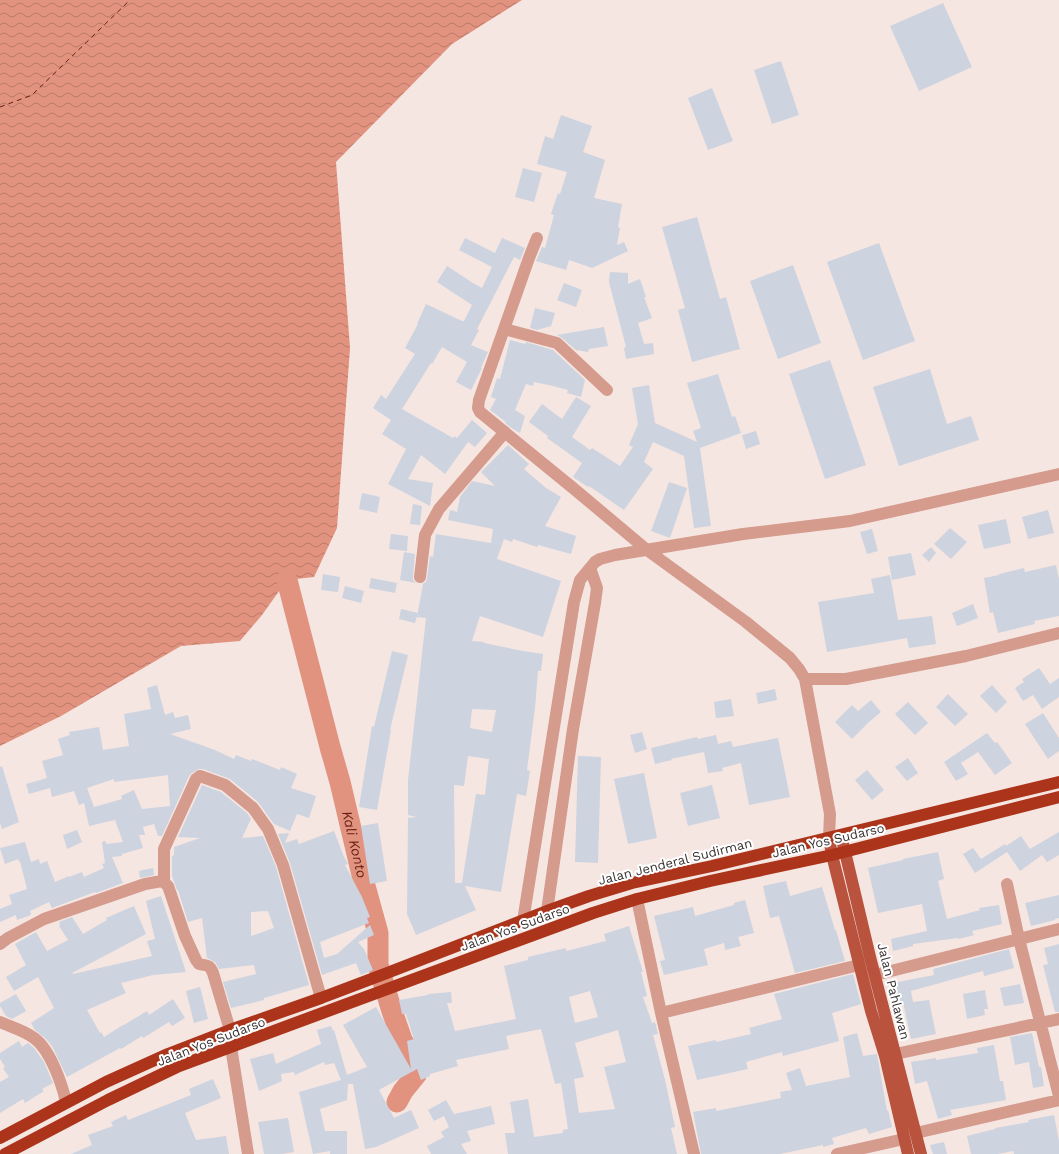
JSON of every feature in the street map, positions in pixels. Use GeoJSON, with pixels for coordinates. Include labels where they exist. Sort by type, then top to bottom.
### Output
{"type":"FeatureCollection","features":[{"type":"Feature","properties":{"kind":"highway","name":"Jalan Jenderal Sudirman"},"geometry":{"type":"LineString","coordinates":[[382,975],[547,911],[632,883],[712,866],[1059,782]]}},
{"type":"Feature","properties":{"kind":"highway","name":"Jalan Yos Sudarso"},"geometry":{"type":"LineString","coordinates":[[5,1154],[179,1066],[593,913],[637,899],[710,881],[832,855],[1059,797]]}},
{"type":"Feature","properties":{"kind":"highway","name":"Jalan Yos Sudarso"},"geometry":{"type":"LineString","coordinates":[[0,1138],[106,1082],[168,1054],[382,975]]}},
{"type":"Feature","properties":{"kind":"main road","name":"Jalan Pahlawan"},"geometry":{"type":"LineString","coordinates":[[841,835],[875,975],[904,1139],[908,1154]]}},
{"type":"Feature","properties":{"kind":"main road","name":"Jalan Pahlawan"},"geometry":{"type":"LineString","coordinates":[[828,838],[871,1011],[890,1055],[916,1133],[921,1154]]}},
{"type":"Feature","properties":{"kind":"street"},"geometry":{"type":"LineString","coordinates":[[537,238],[479,400],[478,408],[482,415],[505,432],[647,550],[746,622],[790,658],[799,669],[805,679],[830,814],[828,838]]}},
{"type":"Feature","properties":{"kind":"street"},"geometry":{"type":"LineString","coordinates":[[504,330],[557,343],[607,390]]}},
{"type":"Feature","properties":{"kind":"street"},"geometry":{"type":"LineString","coordinates":[[420,577],[426,535],[439,509],[505,432]]}},
{"type":"Feature","properties":{"kind":"street"},"geometry":{"type":"LineString","coordinates":[[523,921],[574,602],[580,580],[595,562],[615,555],[743,534],[850,521],[1059,474]]}},
{"type":"Feature","properties":{"kind":"street"},"geometry":{"type":"LineString","coordinates":[[547,911],[573,729],[597,588],[590,568]]}},
{"type":"Feature","properties":{"kind":"street"},"geometry":{"type":"LineString","coordinates":[[805,679],[846,679],[966,656],[1059,634]]}},
{"type":"Feature","properties":{"kind":"street"},"geometry":{"type":"LineString","coordinates":[[569,638],[589,641]]}},
{"type":"Feature","properties":{"kind":"street"},"geometry":{"type":"LineString","coordinates":[[555,728],[573,729]]}},
{"type":"Feature","properties":{"kind":"street"},"geometry":{"type":"LineString","coordinates":[[164,882],[164,849],[196,779],[200,776],[225,785],[253,808],[268,829],[282,865],[321,998]]}},
{"type":"Feature","properties":{"kind":"street"},"geometry":{"type":"LineString","coordinates":[[830,814],[841,835]]}},
{"type":"Feature","properties":{"kind":"street"},"geometry":{"type":"LineString","coordinates":[[1,940],[44,919],[145,884],[158,881],[164,882],[168,886],[185,936],[196,960],[199,964],[208,965],[213,973],[230,1030]]}},
{"type":"Feature","properties":{"kind":"street"},"geometry":{"type":"LineString","coordinates":[[1007,884],[1019,939],[1059,1096]]}},
{"type":"Feature","properties":{"kind":"street"},"geometry":{"type":"LineString","coordinates":[[637,899],[661,1013],[694,1154]]}},
{"type":"Feature","properties":{"kind":"street"},"geometry":{"type":"LineString","coordinates":[[875,975],[1059,929]]}},
{"type":"Feature","properties":{"kind":"street"},"geometry":{"type":"LineString","coordinates":[[661,1013],[859,964]]}},
{"type":"Feature","properties":{"kind":"street"},"geometry":{"type":"LineString","coordinates":[[890,1055],[1059,1019]]}},
{"type":"Feature","properties":{"kind":"street"},"geometry":{"type":"LineString","coordinates":[[0,1022],[28,1034],[40,1043],[52,1063],[63,1089],[66,1102]]}},
{"type":"Feature","properties":{"kind":"street"},"geometry":{"type":"LineString","coordinates":[[230,1047],[248,1154]]}},
{"type":"Feature","properties":{"kind":"street"},"geometry":{"type":"LineString","coordinates":[[916,1133],[1059,1100]]}},
{"type":"Feature","properties":{"kind":"street"},"geometry":{"type":"LineString","coordinates":[[837,1154],[904,1139]]}},
{"type":"Feature","properties":{"kind":"water"},"geometry":{"type":"Polygon","coordinates":[[[0,0],[522,0],[452,44],[336,162],[350,348],[337,528],[314,577],[287,580],[262,615],[240,641],[181,646],[61,716],[0,746],[0,0]]]}},
{"type":"Feature","properties":{"kind":"building"},"geometry":{"type":"Polygon","coordinates":[[[943,3],[972,67],[919,91],[890,26],[943,3]]]}},
{"type":"Feature","properties":{"kind":"building"},"geometry":{"type":"Polygon","coordinates":[[[781,61],[799,115],[772,124],[754,70],[781,61]]]}},
{"type":"Feature","properties":{"kind":"building"},"geometry":{"type":"Polygon","coordinates":[[[712,88],[733,141],[708,150],[688,98],[712,88]]]}},
{"type":"Feature","properties":{"kind":"building"},"geometry":{"type":"Polygon","coordinates":[[[561,115],[592,126],[583,152],[605,160],[594,198],[622,204],[617,245],[624,242],[628,251],[592,268],[569,260],[566,270],[536,261],[542,247],[545,248],[554,215],[551,214],[558,193],[560,194],[567,172],[537,164],[545,136],[553,139],[561,115]]]}},
{"type":"Feature","properties":{"kind":"building"},"geometry":{"type":"Polygon","coordinates":[[[523,168],[542,173],[534,202],[515,197],[523,168]]]}},
{"type":"Feature","properties":{"kind":"building"},"geometry":{"type":"Polygon","coordinates":[[[697,217],[720,299],[726,297],[740,349],[692,362],[678,310],[685,308],[662,227],[697,217]]]}},
{"type":"Feature","properties":{"kind":"building"},"geometry":{"type":"Polygon","coordinates":[[[465,238],[495,253],[502,238],[525,248],[520,260],[514,257],[477,329],[479,330],[471,345],[488,352],[471,390],[456,382],[467,362],[442,347],[402,409],[453,438],[454,436],[457,438],[472,420],[487,433],[475,447],[468,442],[445,474],[421,455],[408,479],[433,483],[430,506],[388,484],[406,449],[382,434],[391,420],[373,408],[381,395],[386,399],[415,354],[405,348],[418,324],[426,304],[464,321],[472,305],[437,282],[447,266],[482,288],[492,267],[459,250],[465,238]]]}},
{"type":"Feature","properties":{"kind":"building"},"geometry":{"type":"Polygon","coordinates":[[[879,243],[915,341],[863,360],[827,262],[879,243]]]}},
{"type":"Feature","properties":{"kind":"building"},"geometry":{"type":"Polygon","coordinates":[[[793,265],[821,343],[778,359],[750,281],[793,265]]]}},
{"type":"Feature","properties":{"kind":"building"},"geometry":{"type":"Polygon","coordinates":[[[610,272],[628,273],[628,284],[640,279],[646,297],[644,297],[652,318],[638,323],[644,344],[653,343],[654,354],[626,359],[624,348],[626,347],[609,282],[610,272]]]}},
{"type":"Feature","properties":{"kind":"building"},"geometry":{"type":"Polygon","coordinates":[[[564,283],[582,290],[576,307],[557,300],[564,283]]]}},
{"type":"Feature","properties":{"kind":"building"},"geometry":{"type":"Polygon","coordinates":[[[535,308],[555,313],[551,326],[537,330],[530,328],[535,308]]]}},
{"type":"Feature","properties":{"kind":"building"},"geometry":{"type":"Polygon","coordinates":[[[604,327],[608,346],[589,349],[588,352],[577,351],[557,335],[604,327]]]}},
{"type":"Feature","properties":{"kind":"building"},"geometry":{"type":"Polygon","coordinates":[[[510,340],[525,344],[526,342],[553,350],[585,380],[581,397],[567,393],[568,390],[553,386],[534,382],[533,386],[526,384],[515,410],[525,416],[520,433],[490,410],[496,399],[491,397],[497,378],[500,379],[510,340]]]}},
{"type":"Feature","properties":{"kind":"building"},"geometry":{"type":"Polygon","coordinates":[[[830,360],[866,465],[825,479],[789,374],[830,360]]]}},
{"type":"Feature","properties":{"kind":"building"},"geometry":{"type":"Polygon","coordinates":[[[930,369],[947,424],[971,416],[979,440],[899,466],[873,387],[930,369]]]}},
{"type":"Feature","properties":{"kind":"building"},"geometry":{"type":"Polygon","coordinates":[[[718,374],[732,417],[735,416],[741,433],[700,448],[711,526],[694,528],[684,456],[653,442],[644,462],[653,469],[624,510],[573,477],[582,463],[547,438],[548,436],[529,422],[542,404],[562,419],[576,397],[591,406],[572,437],[590,450],[592,448],[620,466],[633,447],[629,445],[638,424],[632,388],[649,385],[655,423],[697,442],[693,431],[701,428],[687,383],[718,374]]]}},
{"type":"Feature","properties":{"kind":"building"},"geometry":{"type":"Polygon","coordinates":[[[756,431],[760,444],[746,449],[742,435],[756,431]]]}},
{"type":"Feature","properties":{"kind":"building"},"geometry":{"type":"Polygon","coordinates":[[[508,445],[529,464],[524,469],[546,488],[561,497],[545,526],[576,536],[571,554],[538,545],[537,547],[513,539],[512,542],[504,539],[497,559],[561,581],[543,637],[480,616],[472,641],[543,654],[541,671],[538,671],[527,770],[530,771],[526,796],[517,794],[501,892],[465,886],[476,910],[416,935],[407,914],[408,818],[417,817],[408,815],[408,780],[426,618],[417,617],[422,584],[426,582],[430,556],[433,557],[436,534],[491,543],[493,529],[448,520],[450,510],[457,512],[460,497],[472,481],[495,486],[481,472],[508,445]],[[472,709],[470,728],[492,732],[496,710],[472,709]],[[468,756],[464,786],[454,785],[455,883],[462,883],[476,794],[485,795],[489,759],[468,756]]]}},
{"type":"Feature","properties":{"kind":"building"},"geometry":{"type":"Polygon","coordinates":[[[669,482],[687,488],[670,538],[651,531],[669,482]]]}},
{"type":"Feature","properties":{"kind":"building"},"geometry":{"type":"Polygon","coordinates":[[[362,493],[380,497],[377,513],[359,509],[362,493]]]}},
{"type":"Feature","properties":{"kind":"building"},"geometry":{"type":"Polygon","coordinates":[[[413,504],[422,506],[420,525],[410,524],[413,504]]]}},
{"type":"Feature","properties":{"kind":"building"},"geometry":{"type":"Polygon","coordinates":[[[1048,510],[1054,533],[1028,539],[1022,517],[1048,510]]]}},
{"type":"Feature","properties":{"kind":"building"},"geometry":{"type":"Polygon","coordinates":[[[1006,519],[1011,543],[984,549],[978,525],[1006,519]]]}},
{"type":"Feature","properties":{"kind":"building"},"geometry":{"type":"Polygon","coordinates":[[[950,528],[967,542],[951,559],[934,544],[950,528]]]}},
{"type":"Feature","properties":{"kind":"building"},"geometry":{"type":"Polygon","coordinates":[[[872,529],[878,551],[867,554],[860,532],[872,529]]]}},
{"type":"Feature","properties":{"kind":"building"},"geometry":{"type":"Polygon","coordinates":[[[391,534],[408,536],[407,551],[389,549],[391,534]]]}},
{"type":"Feature","properties":{"kind":"building"},"geometry":{"type":"Polygon","coordinates":[[[931,547],[936,553],[929,562],[922,555],[931,547]]]}},
{"type":"Feature","properties":{"kind":"building"},"geometry":{"type":"Polygon","coordinates":[[[404,552],[415,554],[413,580],[416,583],[400,580],[404,552]]]}},
{"type":"Feature","properties":{"kind":"building"},"geometry":{"type":"Polygon","coordinates":[[[911,553],[916,575],[892,580],[888,557],[911,553]]]}},
{"type":"Feature","properties":{"kind":"building"},"geometry":{"type":"Polygon","coordinates":[[[1056,565],[1059,579],[1059,616],[1034,621],[1035,624],[998,633],[993,612],[990,613],[984,578],[1024,568],[1025,572],[1056,565]]]}},
{"type":"Feature","properties":{"kind":"building"},"geometry":{"type":"Polygon","coordinates":[[[323,574],[340,577],[338,592],[321,590],[323,574]]]}},
{"type":"Feature","properties":{"kind":"building"},"geometry":{"type":"Polygon","coordinates":[[[890,575],[898,620],[932,616],[936,644],[909,648],[907,638],[827,652],[818,602],[874,593],[871,579],[890,575]]]}},
{"type":"Feature","properties":{"kind":"building"},"geometry":{"type":"Polygon","coordinates":[[[371,578],[397,583],[395,593],[369,588],[371,578]]]}},
{"type":"Feature","properties":{"kind":"building"},"geometry":{"type":"Polygon","coordinates":[[[345,586],[364,591],[361,603],[342,598],[345,586]]]}},
{"type":"Feature","properties":{"kind":"building"},"geometry":{"type":"Polygon","coordinates":[[[973,604],[978,618],[957,626],[952,613],[973,604]]]}},
{"type":"Feature","properties":{"kind":"building"},"geometry":{"type":"Polygon","coordinates":[[[401,609],[418,613],[415,623],[399,619],[401,609]]]}},
{"type":"Feature","properties":{"kind":"building"},"geometry":{"type":"Polygon","coordinates":[[[392,651],[408,655],[390,730],[377,810],[359,807],[372,726],[374,727],[392,651]]]}},
{"type":"Feature","properties":{"kind":"building"},"geometry":{"type":"Polygon","coordinates":[[[1039,668],[1050,684],[1059,678],[1059,697],[1042,709],[1033,695],[1023,701],[1015,688],[1024,682],[1022,679],[1039,668]]]}},
{"type":"Feature","properties":{"kind":"building"},"geometry":{"type":"Polygon","coordinates":[[[157,685],[165,715],[173,712],[175,718],[188,715],[191,729],[170,734],[215,750],[234,759],[236,755],[251,761],[252,759],[280,770],[281,767],[297,774],[291,788],[316,796],[309,818],[297,814],[290,831],[274,824],[258,802],[230,779],[203,769],[199,769],[189,776],[162,836],[158,836],[154,824],[143,827],[145,835],[139,835],[143,848],[122,854],[122,856],[112,857],[123,883],[52,908],[49,902],[30,911],[31,915],[17,920],[16,915],[0,922],[0,909],[12,904],[9,895],[27,889],[20,861],[19,862],[18,859],[5,864],[0,848],[25,842],[31,862],[39,859],[40,864],[47,861],[55,882],[82,872],[84,877],[104,868],[102,864],[105,863],[102,842],[105,841],[107,844],[123,842],[115,820],[89,826],[84,803],[79,805],[74,791],[52,797],[50,788],[29,794],[26,784],[47,778],[42,761],[63,755],[58,739],[70,735],[69,732],[99,727],[103,750],[129,746],[124,714],[151,709],[147,688],[157,685]],[[168,775],[114,782],[114,779],[87,788],[94,807],[122,799],[121,796],[134,790],[142,809],[170,806],[168,775]]]}},
{"type":"Feature","properties":{"kind":"building"},"geometry":{"type":"Polygon","coordinates":[[[992,685],[1007,702],[996,713],[980,696],[992,685]]]}},
{"type":"Feature","properties":{"kind":"building"},"geometry":{"type":"Polygon","coordinates":[[[775,689],[777,700],[758,704],[756,693],[775,689]]]}},
{"type":"Feature","properties":{"kind":"building"},"geometry":{"type":"Polygon","coordinates":[[[948,694],[968,714],[955,726],[936,707],[948,694]]]}},
{"type":"Feature","properties":{"kind":"building"},"geometry":{"type":"Polygon","coordinates":[[[731,699],[734,716],[716,718],[714,702],[731,699]]]}},
{"type":"Feature","properties":{"kind":"building"},"geometry":{"type":"Polygon","coordinates":[[[871,700],[881,712],[852,739],[835,722],[852,705],[858,711],[871,700]]]}},
{"type":"Feature","properties":{"kind":"building"},"geometry":{"type":"Polygon","coordinates":[[[908,702],[928,723],[915,735],[895,714],[908,702]]]}},
{"type":"Feature","properties":{"kind":"building"},"geometry":{"type":"Polygon","coordinates":[[[1043,713],[1059,738],[1059,751],[1048,759],[1025,724],[1043,713]]]}},
{"type":"Feature","properties":{"kind":"building"},"geometry":{"type":"Polygon","coordinates":[[[642,732],[647,749],[635,753],[630,735],[642,732]]]}},
{"type":"Feature","properties":{"kind":"building"},"geometry":{"type":"Polygon","coordinates":[[[987,733],[995,743],[997,742],[1012,763],[995,775],[978,752],[961,763],[968,774],[956,781],[944,762],[987,733]]]}},
{"type":"Feature","properties":{"kind":"building"},"geometry":{"type":"Polygon","coordinates":[[[716,735],[718,744],[731,741],[733,747],[778,738],[790,797],[749,805],[741,763],[722,768],[723,771],[708,773],[704,752],[655,764],[651,748],[697,737],[698,739],[716,735]]]}},
{"type":"Feature","properties":{"kind":"building"},"geometry":{"type":"Polygon","coordinates":[[[578,756],[601,757],[598,863],[575,862],[578,756]]]}},
{"type":"Feature","properties":{"kind":"building"},"geometry":{"type":"Polygon","coordinates":[[[908,758],[918,773],[907,781],[895,767],[908,758]]]}},
{"type":"Feature","properties":{"kind":"building"},"geometry":{"type":"Polygon","coordinates":[[[2,766],[19,822],[2,829],[0,823],[0,767],[2,766]]]}},
{"type":"Feature","properties":{"kind":"building"},"geometry":{"type":"Polygon","coordinates":[[[867,770],[884,790],[872,800],[855,780],[867,770]]]}},
{"type":"Feature","properties":{"kind":"building"},"geometry":{"type":"Polygon","coordinates":[[[644,773],[657,838],[628,844],[614,779],[644,773]]]}},
{"type":"Feature","properties":{"kind":"building"},"geometry":{"type":"Polygon","coordinates":[[[202,785],[221,792],[247,813],[251,819],[242,838],[263,836],[276,867],[309,985],[264,998],[264,1000],[231,1008],[223,982],[256,974],[254,965],[219,969],[215,962],[207,958],[202,918],[188,922],[172,876],[172,856],[174,855],[174,847],[200,838],[178,837],[202,785]],[[268,911],[251,912],[251,936],[274,928],[268,911]]]}},
{"type":"Feature","properties":{"kind":"building"},"geometry":{"type":"Polygon","coordinates":[[[712,785],[720,818],[688,826],[680,793],[712,785]]]}},
{"type":"Feature","properties":{"kind":"building"},"geometry":{"type":"Polygon","coordinates":[[[378,823],[387,881],[370,884],[361,826],[378,823]]]}},
{"type":"Feature","properties":{"kind":"building"},"geometry":{"type":"Polygon","coordinates":[[[77,830],[82,842],[67,849],[63,835],[77,830]]]}},
{"type":"Feature","properties":{"kind":"building"},"geometry":{"type":"Polygon","coordinates":[[[334,831],[348,864],[345,865],[362,897],[370,917],[367,918],[369,923],[320,942],[324,958],[337,954],[370,925],[374,935],[358,942],[364,949],[373,970],[361,975],[356,963],[322,975],[290,863],[278,834],[289,833],[285,843],[297,839],[299,844],[334,831]]]}},
{"type":"Feature","properties":{"kind":"building"},"geometry":{"type":"Polygon","coordinates":[[[1059,832],[1059,855],[1047,862],[1042,855],[1020,871],[1007,852],[975,873],[963,854],[973,848],[981,859],[1021,836],[1030,849],[1059,832]]]}},
{"type":"Feature","properties":{"kind":"building"},"geometry":{"type":"Polygon","coordinates":[[[938,852],[944,879],[938,881],[947,919],[980,910],[979,908],[999,905],[1002,924],[972,931],[974,935],[959,939],[913,944],[913,946],[893,951],[891,939],[927,931],[922,904],[878,913],[868,868],[938,852]]]}},
{"type":"Feature","properties":{"kind":"building"},"geometry":{"type":"Polygon","coordinates":[[[153,868],[154,875],[140,878],[139,871],[153,868]]]}},
{"type":"Feature","properties":{"kind":"building"},"geometry":{"type":"Polygon","coordinates":[[[786,881],[790,896],[822,887],[845,961],[795,973],[779,916],[770,918],[763,886],[786,881]]]}},
{"type":"Feature","properties":{"kind":"building"},"geometry":{"type":"Polygon","coordinates":[[[1059,895],[1059,918],[1031,926],[1025,903],[1059,895]]]}},
{"type":"Feature","properties":{"kind":"building"},"geometry":{"type":"Polygon","coordinates":[[[161,896],[186,972],[153,975],[121,983],[126,993],[87,1010],[100,1033],[101,1032],[104,1037],[147,1011],[149,1015],[173,999],[185,1018],[172,1026],[169,1022],[143,1038],[142,1036],[121,1049],[120,1048],[67,1077],[52,1046],[35,1030],[31,1023],[54,1008],[38,977],[14,991],[6,977],[26,965],[15,944],[36,932],[47,951],[68,940],[59,926],[59,922],[72,917],[83,934],[107,920],[106,918],[134,906],[146,934],[72,973],[152,956],[147,941],[155,939],[146,901],[161,896]]]}},
{"type":"Feature","properties":{"kind":"building"},"geometry":{"type":"Polygon","coordinates":[[[745,900],[754,933],[738,937],[741,946],[725,950],[724,943],[704,949],[708,965],[664,975],[660,961],[665,960],[654,916],[693,907],[695,916],[734,905],[734,903],[745,900]]]}},
{"type":"Feature","properties":{"kind":"building"},"geometry":{"type":"Polygon","coordinates":[[[629,926],[643,972],[641,972],[647,996],[643,997],[652,1023],[655,1022],[658,1034],[653,1035],[665,1080],[675,1127],[671,1128],[677,1154],[508,1154],[505,1133],[515,1133],[510,1102],[528,1099],[534,1137],[563,1133],[563,1130],[568,1129],[561,1083],[555,1084],[541,1029],[506,1036],[509,1049],[456,1060],[458,1066],[430,1074],[430,1076],[421,1080],[417,1069],[379,1090],[394,1118],[411,1110],[419,1128],[376,1147],[365,1149],[353,1084],[348,1084],[347,1100],[320,1109],[325,1131],[347,1131],[347,1154],[330,1154],[330,1151],[313,1154],[299,1092],[341,1080],[334,1063],[325,1065],[324,1062],[295,1075],[294,1072],[281,1074],[282,1081],[259,1091],[250,1059],[273,1053],[276,1064],[321,1044],[317,1030],[331,1026],[333,1031],[334,1030],[347,1075],[367,1067],[343,1025],[376,1007],[411,1069],[407,1041],[414,1039],[406,1014],[402,1014],[399,1000],[428,994],[451,992],[452,1003],[447,1003],[455,1031],[516,1019],[504,966],[528,960],[528,957],[566,948],[566,951],[606,941],[604,934],[629,926]],[[590,991],[569,997],[575,1023],[598,1017],[590,991]],[[618,1030],[575,1043],[584,1077],[574,1079],[579,1113],[615,1109],[604,1067],[626,1062],[618,1030]]]}},
{"type":"Feature","properties":{"kind":"building"},"geometry":{"type":"Polygon","coordinates":[[[1059,944],[1059,1012],[1055,1012],[1043,965],[1048,964],[1044,948],[1059,944]]]}},
{"type":"Feature","properties":{"kind":"building"},"geometry":{"type":"Polygon","coordinates":[[[1009,949],[1014,968],[984,976],[983,971],[911,991],[913,1002],[929,1000],[936,1034],[911,1039],[903,1002],[897,1004],[893,983],[934,975],[933,969],[1009,949]]]}},
{"type":"Feature","properties":{"kind":"building"},"geometry":{"type":"Polygon","coordinates":[[[853,974],[861,1004],[832,1013],[839,1041],[783,1056],[782,1052],[746,1062],[748,1069],[697,1080],[688,1046],[716,1040],[716,1042],[751,1034],[749,1028],[782,1019],[774,994],[853,974]]]}},
{"type":"Feature","properties":{"kind":"building"},"geometry":{"type":"Polygon","coordinates":[[[1020,984],[1024,1003],[1004,1006],[1000,988],[1020,984]]]}},
{"type":"Feature","properties":{"kind":"building"},"geometry":{"type":"Polygon","coordinates":[[[200,987],[208,1019],[194,1023],[186,991],[200,987]]]}},
{"type":"Feature","properties":{"kind":"building"},"geometry":{"type":"Polygon","coordinates":[[[985,990],[988,1009],[984,1009],[985,1015],[967,1019],[963,994],[985,990]]]}},
{"type":"Feature","properties":{"kind":"building"},"geometry":{"type":"Polygon","coordinates":[[[16,994],[26,1011],[12,1019],[6,1016],[0,1006],[0,1003],[16,994]]]}},
{"type":"Feature","properties":{"kind":"building"},"geometry":{"type":"Polygon","coordinates":[[[857,1033],[863,1056],[877,1054],[887,1111],[888,1110],[892,1127],[869,1134],[866,1128],[832,1138],[834,1144],[780,1154],[701,1154],[693,1112],[716,1108],[716,1111],[781,1098],[780,1092],[792,1090],[786,1073],[800,1068],[806,1086],[850,1077],[843,1037],[857,1033]]]}},
{"type":"Feature","properties":{"kind":"building"},"geometry":{"type":"Polygon","coordinates":[[[1032,1033],[1039,1067],[1041,1067],[1044,1086],[1033,1088],[1029,1062],[1015,1065],[1010,1037],[1032,1033]]]}},
{"type":"Feature","properties":{"kind":"building"},"geometry":{"type":"Polygon","coordinates":[[[19,1041],[22,1047],[28,1043],[34,1048],[44,1062],[53,1083],[42,1089],[44,1091],[25,1103],[23,1099],[0,1113],[0,1082],[9,1077],[3,1068],[5,1067],[0,1059],[0,1053],[19,1041]]]}},
{"type":"Feature","properties":{"kind":"building"},"geometry":{"type":"Polygon","coordinates":[[[994,1045],[1000,1081],[1003,1081],[1006,1100],[950,1110],[952,1115],[938,1119],[927,1081],[915,1084],[911,1062],[936,1058],[936,1060],[978,1053],[977,1048],[994,1045]]]}},
{"type":"Feature","properties":{"kind":"building"},"geometry":{"type":"Polygon","coordinates":[[[213,1079],[221,1098],[185,1113],[196,1140],[226,1136],[229,1154],[71,1154],[92,1145],[88,1135],[113,1126],[111,1122],[126,1115],[128,1120],[191,1095],[189,1089],[213,1079]]]}},
{"type":"Feature","properties":{"kind":"building"},"geometry":{"type":"Polygon","coordinates":[[[446,1100],[454,1114],[491,1106],[495,1124],[467,1131],[471,1141],[461,1144],[467,1154],[431,1154],[427,1146],[444,1137],[441,1132],[449,1127],[444,1116],[434,1121],[428,1110],[446,1100]]]}},
{"type":"Feature","properties":{"kind":"building"},"geometry":{"type":"Polygon","coordinates":[[[1054,1115],[1059,1141],[1059,1154],[1014,1154],[1013,1151],[998,1154],[971,1154],[967,1136],[995,1128],[1029,1122],[1028,1120],[1054,1115]]]}},
{"type":"Feature","properties":{"kind":"building"},"geometry":{"type":"Polygon","coordinates":[[[288,1118],[294,1152],[264,1154],[258,1122],[288,1118]]]}},
{"type":"Feature","properties":{"kind":"building"},"geometry":{"type":"Polygon","coordinates":[[[944,1142],[947,1154],[933,1154],[930,1145],[944,1142]]]}},
{"type":"Feature","properties":{"kind":"waterway","name":"Kali Konto"},"geometry":{"type":"LineString","coordinates":[[287,580],[378,933],[378,965],[402,1040],[408,1050],[416,1075],[403,1091],[397,1102]]}},
{"type":"Feature","properties":{"kind":"ferry route"},"geometry":{"type":"LineString","coordinates":[[0,107],[32,95],[130,0]]}}]}
